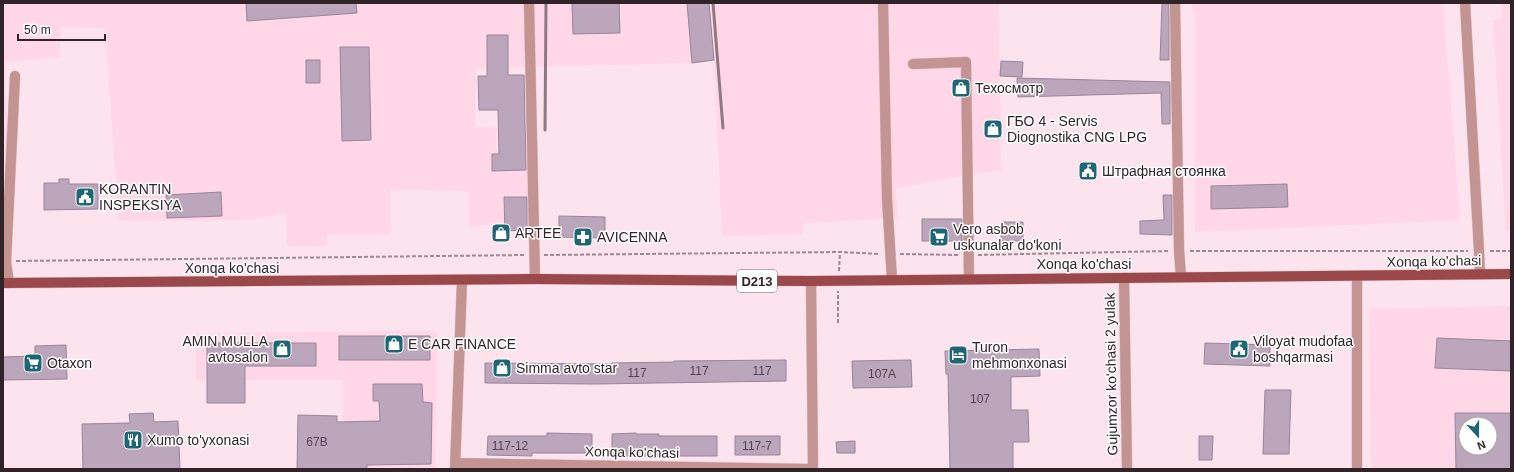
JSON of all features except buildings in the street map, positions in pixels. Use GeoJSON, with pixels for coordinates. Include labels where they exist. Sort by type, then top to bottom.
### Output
{"type":"FeatureCollection","features":[{"type":"Feature","properties":{"kind":"main road","name":"Xonqa ko'chasi"},"geometry":{"type":"LineString","coordinates":[[6,283],[535,279],[811,281],[1511,274]]}},
{"type":"Feature","properties":{"kind":"street"},"geometry":{"type":"LineString","coordinates":[[529,3],[535,279]]}},
{"type":"Feature","properties":{"kind":"street"},"geometry":{"type":"LineString","coordinates":[[883,3],[887,198],[892,280]]}},
{"type":"Feature","properties":{"kind":"street"},"geometry":{"type":"LineString","coordinates":[[1175,3],[1179,250],[1181,277]]}},
{"type":"Feature","properties":{"kind":"street"},"geometry":{"type":"LineString","coordinates":[[1465,3],[1480,274]]}},
{"type":"Feature","properties":{"kind":"street"},"geometry":{"type":"LineString","coordinates":[[913,64],[966,62],[969,279]]}},
{"type":"Feature","properties":{"kind":"street"},"geometry":{"type":"LineString","coordinates":[[6,283],[16,76]]}},
{"type":"Feature","properties":{"kind":"street"},"geometry":{"type":"LineString","coordinates":[[1357,276],[1357,469]]}},
{"type":"Feature","properties":{"kind":"street","name":"Gujumzor ko'chasi 2 yulak"},"geometry":{"type":"LineString","coordinates":[[1124,278],[1127,469]]}},
{"type":"Feature","properties":{"kind":"street","name":"Xonqa ko'chasi"},"geometry":{"type":"LineString","coordinates":[[462,280],[455,466],[809,469]]}},
{"type":"Feature","properties":{"kind":"street"},"geometry":{"type":"LineString","coordinates":[[811,281],[813,469]]}},
{"type":"Feature","properties":{"kind":"path"},"geometry":{"type":"LineString","coordinates":[[6,262],[366,256],[832,252],[969,256],[1179,250],[1354,252],[1511,251]]}},
{"type":"Feature","properties":{"kind":"shaded area"},"geometry":{"type":"Polygon","coordinates":[[[3,3],[999,3],[1001,171],[974,173],[896,188],[898,218],[804,223],[803,234],[722,236],[714,61],[692,63],[476,68],[475,127],[497,128],[496,151],[529,150],[529,196],[504,197],[505,221],[470,228],[469,191],[390,190],[391,234],[327,235],[327,246],[287,246],[286,214],[248,220],[119,221],[105,28],[61,27],[60,57],[5,62],[9,210],[3,210],[3,3]]]}},
{"type":"Feature","properties":{"kind":"shaded area"},"geometry":{"type":"Polygon","coordinates":[[[1191,3],[1443,3],[1460,220],[1195,232],[1196,23],[1191,3]]]}},
{"type":"Feature","properties":{"kind":"shaded area"},"geometry":{"type":"Polygon","coordinates":[[[1501,3],[1511,3],[1511,230],[1506,231],[1493,20],[1502,18],[1501,3]]]}},
{"type":"Feature","properties":{"kind":"shaded area"},"geometry":{"type":"Polygon","coordinates":[[[1511,306],[1511,469],[1371,469],[1369,309],[1511,306]]]}},
{"type":"Feature","properties":{"kind":"shaded area"},"geometry":{"type":"Polygon","coordinates":[[[437,331],[435,469],[343,469],[343,380],[196,380],[196,333],[437,331]]]}},
{"type":"Feature","properties":{"kind":"railway"},"geometry":{"type":"LineString","coordinates":[[545,130],[546,3]]}},
{"type":"Feature","properties":{"kind":"railway"},"geometry":{"type":"LineString","coordinates":[[713,3],[723,128]]}},
{"type":"Feature","properties":{"kind":"place","name":"Техосмотр"},"geometry":{"type":"Point","coordinates":[961,88]}},
{"type":"Feature","properties":{"kind":"place","name":"ГБО 4 - Servis Diognostika CNG LPG"},"geometry":{"type":"Point","coordinates":[993,129]}},
{"type":"Feature","properties":{"kind":"place","name":"Штрафная стоянка"},"geometry":{"type":"Point","coordinates":[1088,171]}},
{"type":"Feature","properties":{"kind":"place","name":"KORANTIN INSPEKSIYA"},"geometry":{"type":"Point","coordinates":[85,197]}},
{"type":"Feature","properties":{"kind":"place","name":"ARTEE"},"geometry":{"type":"Point","coordinates":[501,233]}},
{"type":"Feature","properties":{"kind":"place","name":"AVICENNA"},"geometry":{"type":"Point","coordinates":[583,237]}},
{"type":"Feature","properties":{"kind":"place","name":"Vero asbob uskunalar do'koni"},"geometry":{"type":"Point","coordinates":[939,237]}},
{"type":"Feature","properties":{"kind":"place","name":"E CAR FINANCE"},"geometry":{"type":"Point","coordinates":[394,344]}},
{"type":"Feature","properties":{"kind":"place","name":"AMIN MULLA avtosalon"},"geometry":{"type":"Point","coordinates":[282,349]}},
{"type":"Feature","properties":{"kind":"place","name":"Viloyat mudofaa boshqarmasi"},"geometry":{"type":"Point","coordinates":[1239,349]}},
{"type":"Feature","properties":{"kind":"place","name":"Turon mehmonxonasi"},"geometry":{"type":"Point","coordinates":[958,355]}},
{"type":"Feature","properties":{"kind":"place","name":"Otaxon"},"geometry":{"type":"Point","coordinates":[33,363]}},
{"type":"Feature","properties":{"kind":"place","name":"Simma avto star"},"geometry":{"type":"Point","coordinates":[502,368]}},
{"type":"Feature","properties":{"kind":"place","name":"Xumo to'yxonasi"},"geometry":{"type":"Point","coordinates":[133,440]}}]}
